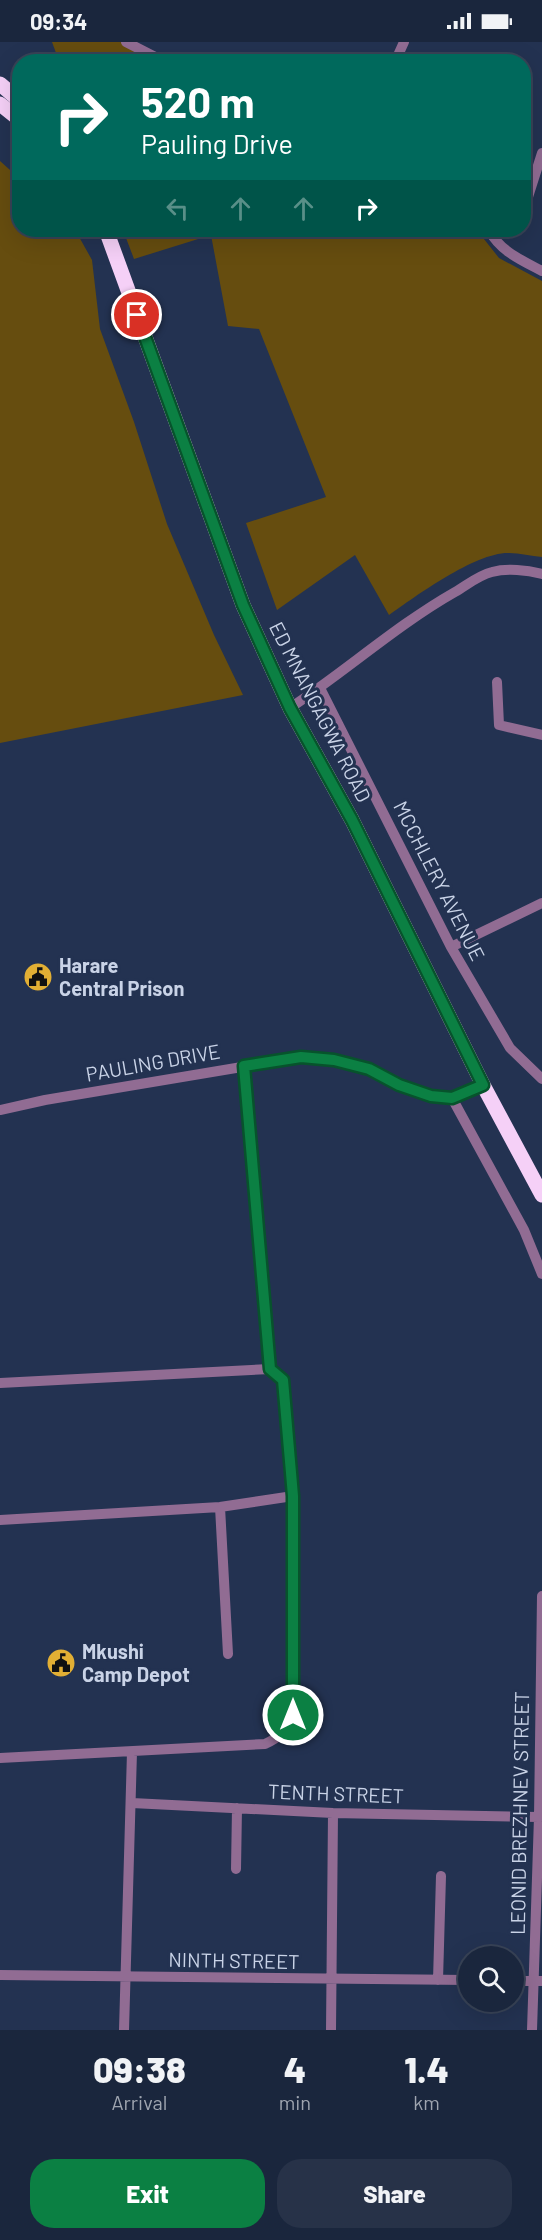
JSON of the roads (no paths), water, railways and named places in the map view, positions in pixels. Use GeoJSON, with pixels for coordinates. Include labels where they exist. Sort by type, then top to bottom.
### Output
{"type":"FeatureCollection","features":[{"type":"Feature","properties":{"kind":"highway"},"geometry":{"type":"LineString","coordinates":[[0,84],[12,94]]}},
{"type":"Feature","properties":{"kind":"highway"},"geometry":{"type":"LineString","coordinates":[[0,104],[12,114]]}},
{"type":"Feature","properties":{"kind":"highway","name":"ED MNANGAGWA ROAD"},"geometry":{"type":"LineString","coordinates":[[109,237],[243,605],[290,708],[352,820],[483,1085],[542,1195]]}},
{"type":"Feature","properties":{"kind":"street"},"geometry":{"type":"LineString","coordinates":[[126,42],[149,54]]}},
{"type":"Feature","properties":{"kind":"street"},"geometry":{"type":"LineString","coordinates":[[531,188],[542,153]]}},
{"type":"Feature","properties":{"kind":"street"},"geometry":{"type":"LineString","coordinates":[[494,237],[502,247],[515,257],[542,271]]}},
{"type":"Feature","properties":{"kind":"street"},"geometry":{"type":"LineString","coordinates":[[290,708],[440,600],[489,572],[518,570],[542,574]]}},
{"type":"Feature","properties":{"kind":"street"},"geometry":{"type":"LineString","coordinates":[[497,682],[499,725],[542,735]]}},
{"type":"Feature","properties":{"kind":"street","name":"MCCHLERY AVENUE"},"geometry":{"type":"LineString","coordinates":[[320,688],[451,947],[510,1048],[542,1079]]}},
{"type":"Feature","properties":{"kind":"street"},"geometry":{"type":"LineString","coordinates":[[451,947],[542,903]]}},
{"type":"Feature","properties":{"kind":"street","name":"PAULING DRIVE"},"geometry":{"type":"LineString","coordinates":[[0,1110],[45,1100],[301,1057],[334,1060],[369,1069],[399,1085],[431,1096],[452,1098]]}},
{"type":"Feature","properties":{"kind":"street"},"geometry":{"type":"LineString","coordinates":[[244,1066],[270,1369]]}},
{"type":"Feature","properties":{"kind":"street"},"geometry":{"type":"LineString","coordinates":[[483,1085],[452,1098],[524,1230],[542,1274]]}},
{"type":"Feature","properties":{"kind":"street"},"geometry":{"type":"LineString","coordinates":[[0,1383],[270,1369],[283,1380],[293,1496],[293,1715],[281,1736],[266,1744],[0,1758]]}},
{"type":"Feature","properties":{"kind":"street"},"geometry":{"type":"LineString","coordinates":[[0,1520],[220,1507],[293,1496]]}},
{"type":"Feature","properties":{"kind":"street"},"geometry":{"type":"LineString","coordinates":[[220,1507],[228,1654]]}},
{"type":"Feature","properties":{"kind":"street","name":"LEONID BREZHNEV STREET"},"geometry":{"type":"LineString","coordinates":[[532,2030],[538,1981],[542,1596]]}},
{"type":"Feature","properties":{"kind":"street"},"geometry":{"type":"LineString","coordinates":[[124,2030],[132,1752]]}},
{"type":"Feature","properties":{"kind":"street","name":"TENTH STREET"},"geometry":{"type":"LineString","coordinates":[[132,1803],[333,1813],[539,1817]]}},
{"type":"Feature","properties":{"kind":"street"},"geometry":{"type":"LineString","coordinates":[[236,1869],[237,1808]]}},
{"type":"Feature","properties":{"kind":"street"},"geometry":{"type":"LineString","coordinates":[[331,2030],[333,1813]]}},
{"type":"Feature","properties":{"kind":"street"},"geometry":{"type":"LineString","coordinates":[[438,1980],[441,1876]]}},
{"type":"Feature","properties":{"kind":"street","name":"NINTH STREET"},"geometry":{"type":"LineString","coordinates":[[0,1975],[458,1980]]}},
{"type":"Feature","properties":{"kind":"place","name":"Harare Central Prison"},"geometry":{"type":"Point","coordinates":[38,977]}},
{"type":"Feature","properties":{"kind":"place","name":"Mkushi Camp Depot"},"geometry":{"type":"Point","coordinates":[61,1663]}}]}
